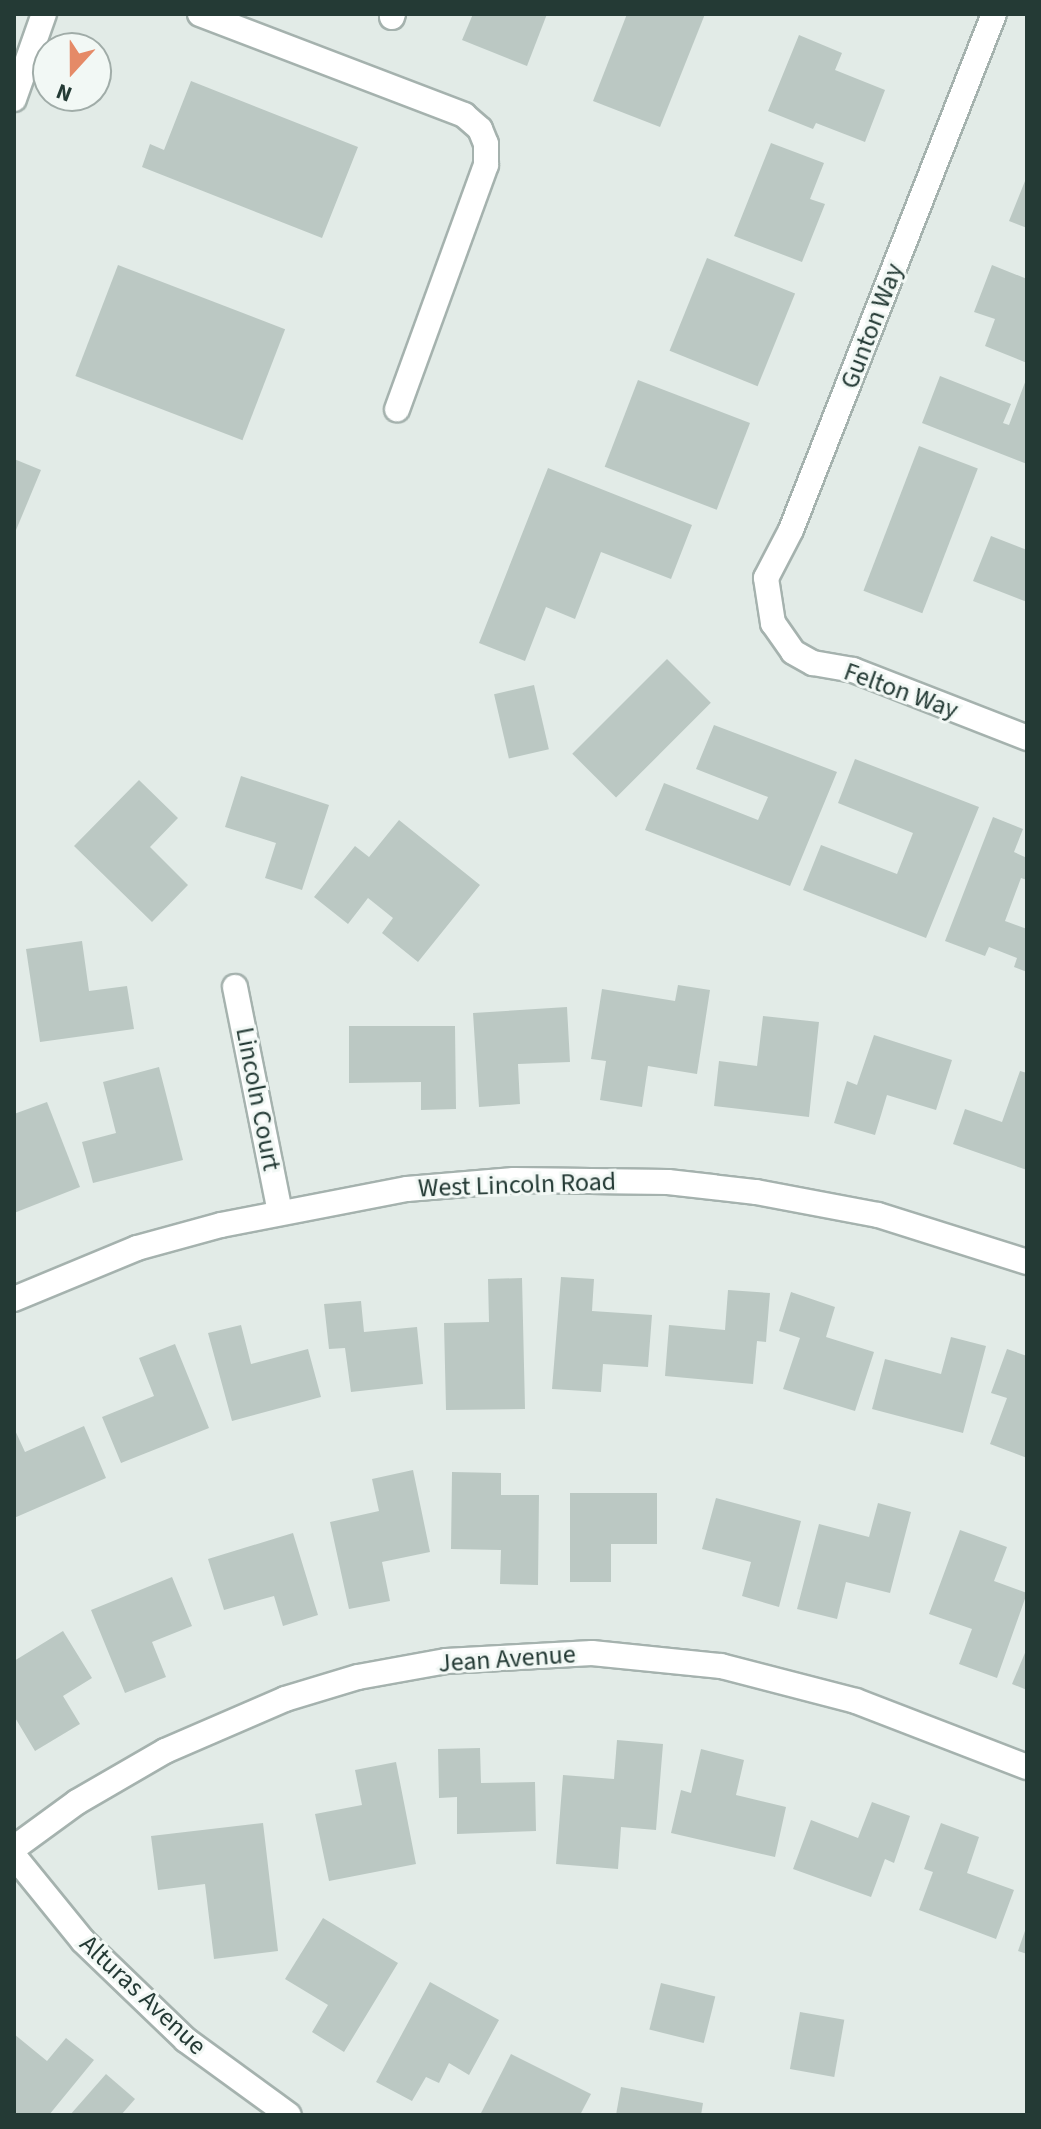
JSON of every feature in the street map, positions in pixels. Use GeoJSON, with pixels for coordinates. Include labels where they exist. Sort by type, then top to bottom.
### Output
{"type":"FeatureCollection","features":[{"type":"Feature","properties":{"kind":"street"},"geometry":{"type":"LineString","coordinates":[[14,99],[44,14]]}},
{"type":"Feature","properties":{"kind":"street"},"geometry":{"type":"LineString","coordinates":[[200,14],[464,115],[480,129],[486,144],[486,165],[397,409]]}},
{"type":"Feature","properties":{"kind":"street","name":"Gunton Way"},"geometry":{"type":"LineString","coordinates":[[780,637],[768,609],[766,578],[791,530],[994,14]]}},
{"type":"Feature","properties":{"kind":"street","name":"Felton Way"},"geometry":{"type":"LineString","coordinates":[[780,637],[793,652],[813,663],[853,670],[1027,738]]}},
{"type":"Feature","properties":{"kind":"street","name":"Lincoln Court"},"geometry":{"type":"LineString","coordinates":[[235,987],[280,1212]]}},
{"type":"Feature","properties":{"kind":"street","name":"West Lincoln Road"},"geometry":{"type":"LineString","coordinates":[[14,1299],[137,1248],[280,1212],[407,1189],[514,1180],[668,1182],[756,1192],[878,1215],[1027,1262]]}},
{"type":"Feature","properties":{"kind":"street","name":"Jean Avenue"},"geometry":{"type":"LineString","coordinates":[[14,1848],[77,1802],[178,1745],[285,1699],[358,1677],[446,1661],[592,1653],[721,1666],[856,1701],[1027,1767]]}},
{"type":"Feature","properties":{"kind":"street","name":"Alturas Avenue"},"geometry":{"type":"LineString","coordinates":[[14,1856],[83,1941],[186,2040],[289,2115]]}},
{"type":"Feature","properties":{"kind":"building"},"geometry":{"type":"Polygon","coordinates":[[[473,14],[547,14],[527,66],[462,40],[473,14]]]}},
{"type":"Feature","properties":{"kind":"building"},"geometry":{"type":"Polygon","coordinates":[[[627,14],[705,14],[660,127],[593,101],[627,14]]]}},
{"type":"Feature","properties":{"kind":"building"},"geometry":{"type":"Polygon","coordinates":[[[799,35],[842,53],[835,70],[885,90],[865,142],[816,123],[813,129],[768,111],[799,35]]]}},
{"type":"Feature","properties":{"kind":"building"},"geometry":{"type":"Polygon","coordinates":[[[191,81],[358,147],[322,238],[142,167],[150,144],[164,150],[191,81]]]}},
{"type":"Feature","properties":{"kind":"building"},"geometry":{"type":"Polygon","coordinates":[[[771,143],[824,163],[810,199],[825,204],[802,262],[734,236],[771,143]]]}},
{"type":"Feature","properties":{"kind":"building"},"geometry":{"type":"Polygon","coordinates":[[[1027,176],[1027,228],[1009,221],[1027,176]]]}},
{"type":"Feature","properties":{"kind":"building"},"geometry":{"type":"Polygon","coordinates":[[[707,258],[795,294],[758,386],[670,351],[707,258]]]}},
{"type":"Feature","properties":{"kind":"building"},"geometry":{"type":"Polygon","coordinates":[[[118,265],[285,329],[242,440],[75,376],[118,265]]]}},
{"type":"Feature","properties":{"kind":"building"},"geometry":{"type":"Polygon","coordinates":[[[992,265],[1027,279],[1027,363],[985,346],[995,319],[974,312],[992,265]]]}},
{"type":"Feature","properties":{"kind":"building"},"geometry":{"type":"Polygon","coordinates":[[[940,376],[1011,404],[1003,423],[1009,425],[1027,377],[1027,464],[922,423],[940,376]]]}},
{"type":"Feature","properties":{"kind":"building"},"geometry":{"type":"Polygon","coordinates":[[[638,380],[750,423],[717,510],[605,467],[638,380]]]}},
{"type":"Feature","properties":{"kind":"building"},"geometry":{"type":"Polygon","coordinates":[[[919,446],[978,469],[922,613],[863,591],[919,446]]]}},
{"type":"Feature","properties":{"kind":"building"},"geometry":{"type":"Polygon","coordinates":[[[14,459],[41,470],[14,535],[14,459]]]}},
{"type":"Feature","properties":{"kind":"building"},"geometry":{"type":"Polygon","coordinates":[[[548,468],[692,525],[671,579],[601,552],[575,619],[546,607],[525,661],[479,643],[548,468]]]}},
{"type":"Feature","properties":{"kind":"building"},"geometry":{"type":"Polygon","coordinates":[[[991,536],[1027,550],[1027,602],[973,581],[991,536]]]}},
{"type":"Feature","properties":{"kind":"building"},"geometry":{"type":"Polygon","coordinates":[[[667,659],[711,703],[616,798],[572,754],[667,659]]]}},
{"type":"Feature","properties":{"kind":"building"},"geometry":{"type":"Polygon","coordinates":[[[534,685],[549,749],[509,759],[494,694],[534,685]]]}},
{"type":"Feature","properties":{"kind":"building"},"geometry":{"type":"Polygon","coordinates":[[[714,725],[837,772],[790,886],[645,830],[664,783],[758,820],[768,797],[696,769],[714,725]]]}},
{"type":"Feature","properties":{"kind":"building"},"geometry":{"type":"Polygon","coordinates":[[[855,759],[979,807],[926,938],[803,890],[821,845],[897,874],[913,833],[838,803],[855,759]]]}},
{"type":"Feature","properties":{"kind":"building"},"geometry":{"type":"Polygon","coordinates":[[[241,776],[329,805],[302,890],[265,878],[276,843],[225,827],[241,776]]]}},
{"type":"Feature","properties":{"kind":"building"},"geometry":{"type":"Polygon","coordinates":[[[139,780],[178,818],[150,847],[188,885],[152,922],[74,846],[139,780]]]}},
{"type":"Feature","properties":{"kind":"building"},"geometry":{"type":"Polygon","coordinates":[[[993,817],[1023,829],[1014,852],[1027,858],[1027,880],[1021,878],[1005,921],[1027,929],[1027,972],[1014,967],[1017,958],[989,947],[985,956],[945,941],[993,817]]]}},
{"type":"Feature","properties":{"kind":"building"},"geometry":{"type":"Polygon","coordinates":[[[399,820],[480,885],[418,962],[382,933],[393,918],[368,898],[348,924],[314,897],[355,846],[369,857],[399,820]]]}},
{"type":"Feature","properties":{"kind":"building"},"geometry":{"type":"Polygon","coordinates":[[[82,941],[89,991],[127,986],[134,1029],[40,1042],[26,949],[82,941]]]}},
{"type":"Feature","properties":{"kind":"building"},"geometry":{"type":"Polygon","coordinates":[[[678,985],[710,990],[697,1074],[648,1066],[642,1107],[600,1100],[606,1061],[591,1059],[602,989],[675,1001],[678,985]]]}},
{"type":"Feature","properties":{"kind":"building"},"geometry":{"type":"Polygon","coordinates":[[[567,1007],[570,1062],[518,1064],[520,1104],[479,1107],[473,1013],[567,1007]]]}},
{"type":"Feature","properties":{"kind":"building"},"geometry":{"type":"Polygon","coordinates":[[[763,1016],[819,1022],[809,1117],[714,1106],[719,1061],[757,1066],[763,1016]]]}},
{"type":"Feature","properties":{"kind":"building"},"geometry":{"type":"Polygon","coordinates":[[[349,1026],[455,1026],[456,1109],[421,1110],[421,1082],[349,1083],[349,1026]]]}},
{"type":"Feature","properties":{"kind":"building"},"geometry":{"type":"Polygon","coordinates":[[[874,1035],[952,1060],[936,1110],[887,1095],[875,1135],[834,1123],[847,1081],[857,1085],[874,1035]]]}},
{"type":"Feature","properties":{"kind":"building"},"geometry":{"type":"Polygon","coordinates":[[[159,1067],[183,1160],[93,1183],[82,1142],[116,1133],[103,1082],[159,1067]]]}},
{"type":"Feature","properties":{"kind":"building"},"geometry":{"type":"Polygon","coordinates":[[[1020,1071],[1027,1073],[1027,1170],[953,1144],[965,1109],[1002,1122],[1020,1071]]]}},
{"type":"Feature","properties":{"kind":"building"},"geometry":{"type":"Polygon","coordinates":[[[47,1102],[80,1187],[14,1213],[14,1114],[47,1102]]]}},
{"type":"Feature","properties":{"kind":"building"},"geometry":{"type":"Polygon","coordinates":[[[561,1277],[594,1279],[592,1311],[652,1315],[648,1367],[603,1364],[601,1392],[552,1389],[561,1277]]]}},
{"type":"Feature","properties":{"kind":"building"},"geometry":{"type":"Polygon","coordinates":[[[522,1278],[525,1409],[446,1410],[444,1323],[489,1322],[488,1279],[522,1278]]]}},
{"type":"Feature","properties":{"kind":"building"},"geometry":{"type":"Polygon","coordinates":[[[728,1290],[770,1293],[766,1342],[757,1341],[753,1384],[665,1376],[669,1325],[725,1330],[728,1290]]]}},
{"type":"Feature","properties":{"kind":"building"},"geometry":{"type":"Polygon","coordinates":[[[791,1292],[835,1307],[826,1337],[874,1352],[855,1411],[783,1389],[800,1338],[779,1331],[791,1292]]]}},
{"type":"Feature","properties":{"kind":"building"},"geometry":{"type":"Polygon","coordinates":[[[361,1301],[364,1332],[417,1327],[423,1384],[351,1392],[345,1348],[329,1349],[324,1304],[361,1301]]]}},
{"type":"Feature","properties":{"kind":"building"},"geometry":{"type":"Polygon","coordinates":[[[241,1325],[251,1364],[308,1349],[321,1397],[232,1421],[208,1333],[241,1325]]]}},
{"type":"Feature","properties":{"kind":"building"},"geometry":{"type":"Polygon","coordinates":[[[951,1337],[986,1346],[963,1433],[872,1409],[885,1359],[941,1374],[951,1337]]]}},
{"type":"Feature","properties":{"kind":"building"},"geometry":{"type":"Polygon","coordinates":[[[175,1344],[209,1428],[121,1463],[102,1417],[154,1396],[139,1358],[175,1344]]]}},
{"type":"Feature","properties":{"kind":"building"},"geometry":{"type":"Polygon","coordinates":[[[1007,1349],[1027,1356],[1027,1458],[990,1444],[1007,1398],[991,1393],[1007,1349]]]}},
{"type":"Feature","properties":{"kind":"building"},"geometry":{"type":"Polygon","coordinates":[[[84,1426],[106,1478],[14,1518],[14,1428],[25,1452],[84,1426]]]}},
{"type":"Feature","properties":{"kind":"building"},"geometry":{"type":"Polygon","coordinates":[[[413,1470],[430,1552],[382,1562],[390,1601],[349,1609],[330,1522],[379,1511],[372,1479],[413,1470]]]}},
{"type":"Feature","properties":{"kind":"building"},"geometry":{"type":"Polygon","coordinates":[[[452,1472],[501,1473],[501,1495],[539,1495],[538,1585],[500,1584],[501,1550],[451,1549],[452,1472]]]}},
{"type":"Feature","properties":{"kind":"building"},"geometry":{"type":"Polygon","coordinates":[[[570,1493],[657,1493],[657,1544],[611,1544],[611,1582],[570,1582],[570,1493]]]}},
{"type":"Feature","properties":{"kind":"building"},"geometry":{"type":"Polygon","coordinates":[[[716,1498],[801,1521],[779,1607],[742,1596],[751,1562],[702,1549],[716,1498]]]}},
{"type":"Feature","properties":{"kind":"building"},"geometry":{"type":"Polygon","coordinates":[[[878,1503],[911,1512],[890,1593],[846,1582],[837,1619],[797,1609],[819,1524],[869,1537],[878,1503]]]}},
{"type":"Feature","properties":{"kind":"building"},"geometry":{"type":"Polygon","coordinates":[[[960,1530],[1007,1547],[994,1581],[1027,1593],[997,1678],[959,1664],[972,1629],[929,1614],[960,1530]]]}},
{"type":"Feature","properties":{"kind":"building"},"geometry":{"type":"Polygon","coordinates":[[[293,1533],[318,1615],[283,1626],[274,1596],[224,1610],[208,1559],[293,1533]]]}},
{"type":"Feature","properties":{"kind":"building"},"geometry":{"type":"Polygon","coordinates":[[[172,1577],[192,1626],[152,1642],[166,1677],[125,1693],[91,1610],[172,1577]]]}},
{"type":"Feature","properties":{"kind":"building"},"geometry":{"type":"Polygon","coordinates":[[[63,1631],[92,1678],[63,1696],[80,1724],[35,1751],[14,1716],[14,1661],[63,1631]]]}},
{"type":"Feature","properties":{"kind":"building"},"geometry":{"type":"Polygon","coordinates":[[[1027,1648],[1027,1690],[1012,1684],[1027,1648]]]}},
{"type":"Feature","properties":{"kind":"building"},"geometry":{"type":"Polygon","coordinates":[[[617,1740],[663,1744],[656,1830],[621,1827],[618,1869],[556,1864],[563,1775],[614,1779],[617,1740]]]}},
{"type":"Feature","properties":{"kind":"building"},"geometry":{"type":"Polygon","coordinates":[[[480,1748],[481,1783],[535,1782],[536,1831],[457,1834],[457,1797],[439,1798],[438,1749],[480,1748]]]}},
{"type":"Feature","properties":{"kind":"building"},"geometry":{"type":"Polygon","coordinates":[[[701,1749],[744,1760],[736,1795],[786,1807],[775,1857],[671,1833],[681,1790],[691,1793],[701,1749]]]}},
{"type":"Feature","properties":{"kind":"building"},"geometry":{"type":"Polygon","coordinates":[[[396,1762],[416,1864],[329,1881],[315,1814],[362,1805],[355,1770],[396,1762]]]}},
{"type":"Feature","properties":{"kind":"building"},"geometry":{"type":"Polygon","coordinates":[[[872,1802],[910,1816],[894,1863],[885,1859],[871,1897],[793,1869],[811,1820],[858,1838],[872,1802]]]}},
{"type":"Feature","properties":{"kind":"building"},"geometry":{"type":"Polygon","coordinates":[[[263,1823],[278,1951],[214,1959],[205,1884],[158,1890],[151,1836],[263,1823]]]}},
{"type":"Feature","properties":{"kind":"building"},"geometry":{"type":"Polygon","coordinates":[[[941,1823],[979,1837],[967,1873],[1014,1890],[996,1939],[919,1910],[933,1872],[924,1869],[941,1823]]]}},
{"type":"Feature","properties":{"kind":"building"},"geometry":{"type":"Polygon","coordinates":[[[323,1918],[398,1963],[344,2052],[312,2032],[328,2005],[285,1979],[323,1918]]]}},
{"type":"Feature","properties":{"kind":"building"},"geometry":{"type":"Polygon","coordinates":[[[1027,1925],[1027,1954],[1018,1951],[1027,1925]]]}},
{"type":"Feature","properties":{"kind":"building"},"geometry":{"type":"Polygon","coordinates":[[[430,1982],[499,2020],[469,2075],[449,2063],[439,2083],[426,2077],[412,2101],[376,2082],[430,1982]]]}},
{"type":"Feature","properties":{"kind":"building"},"geometry":{"type":"Polygon","coordinates":[[[661,1983],[715,1997],[704,2043],[649,2030],[661,1983]]]}},
{"type":"Feature","properties":{"kind":"building"},"geometry":{"type":"Polygon","coordinates":[[[800,2012],[844,2020],[834,2077],[790,2069],[800,2012]]]}},
{"type":"Feature","properties":{"kind":"building"},"geometry":{"type":"Polygon","coordinates":[[[14,2034],[47,2061],[66,2038],[94,2060],[49,2115],[19,2115],[14,2111],[14,2034]]]}},
{"type":"Feature","properties":{"kind":"building"},"geometry":{"type":"Polygon","coordinates":[[[511,2054],[591,2094],[580,2115],[480,2115],[511,2054]]]}},
{"type":"Feature","properties":{"kind":"building"},"geometry":{"type":"Polygon","coordinates":[[[106,2074],[135,2099],[121,2115],[70,2115],[106,2074]]]}},
{"type":"Feature","properties":{"kind":"building"},"geometry":{"type":"Polygon","coordinates":[[[621,2087],[703,2103],[701,2115],[616,2115],[621,2087]]]}}]}
